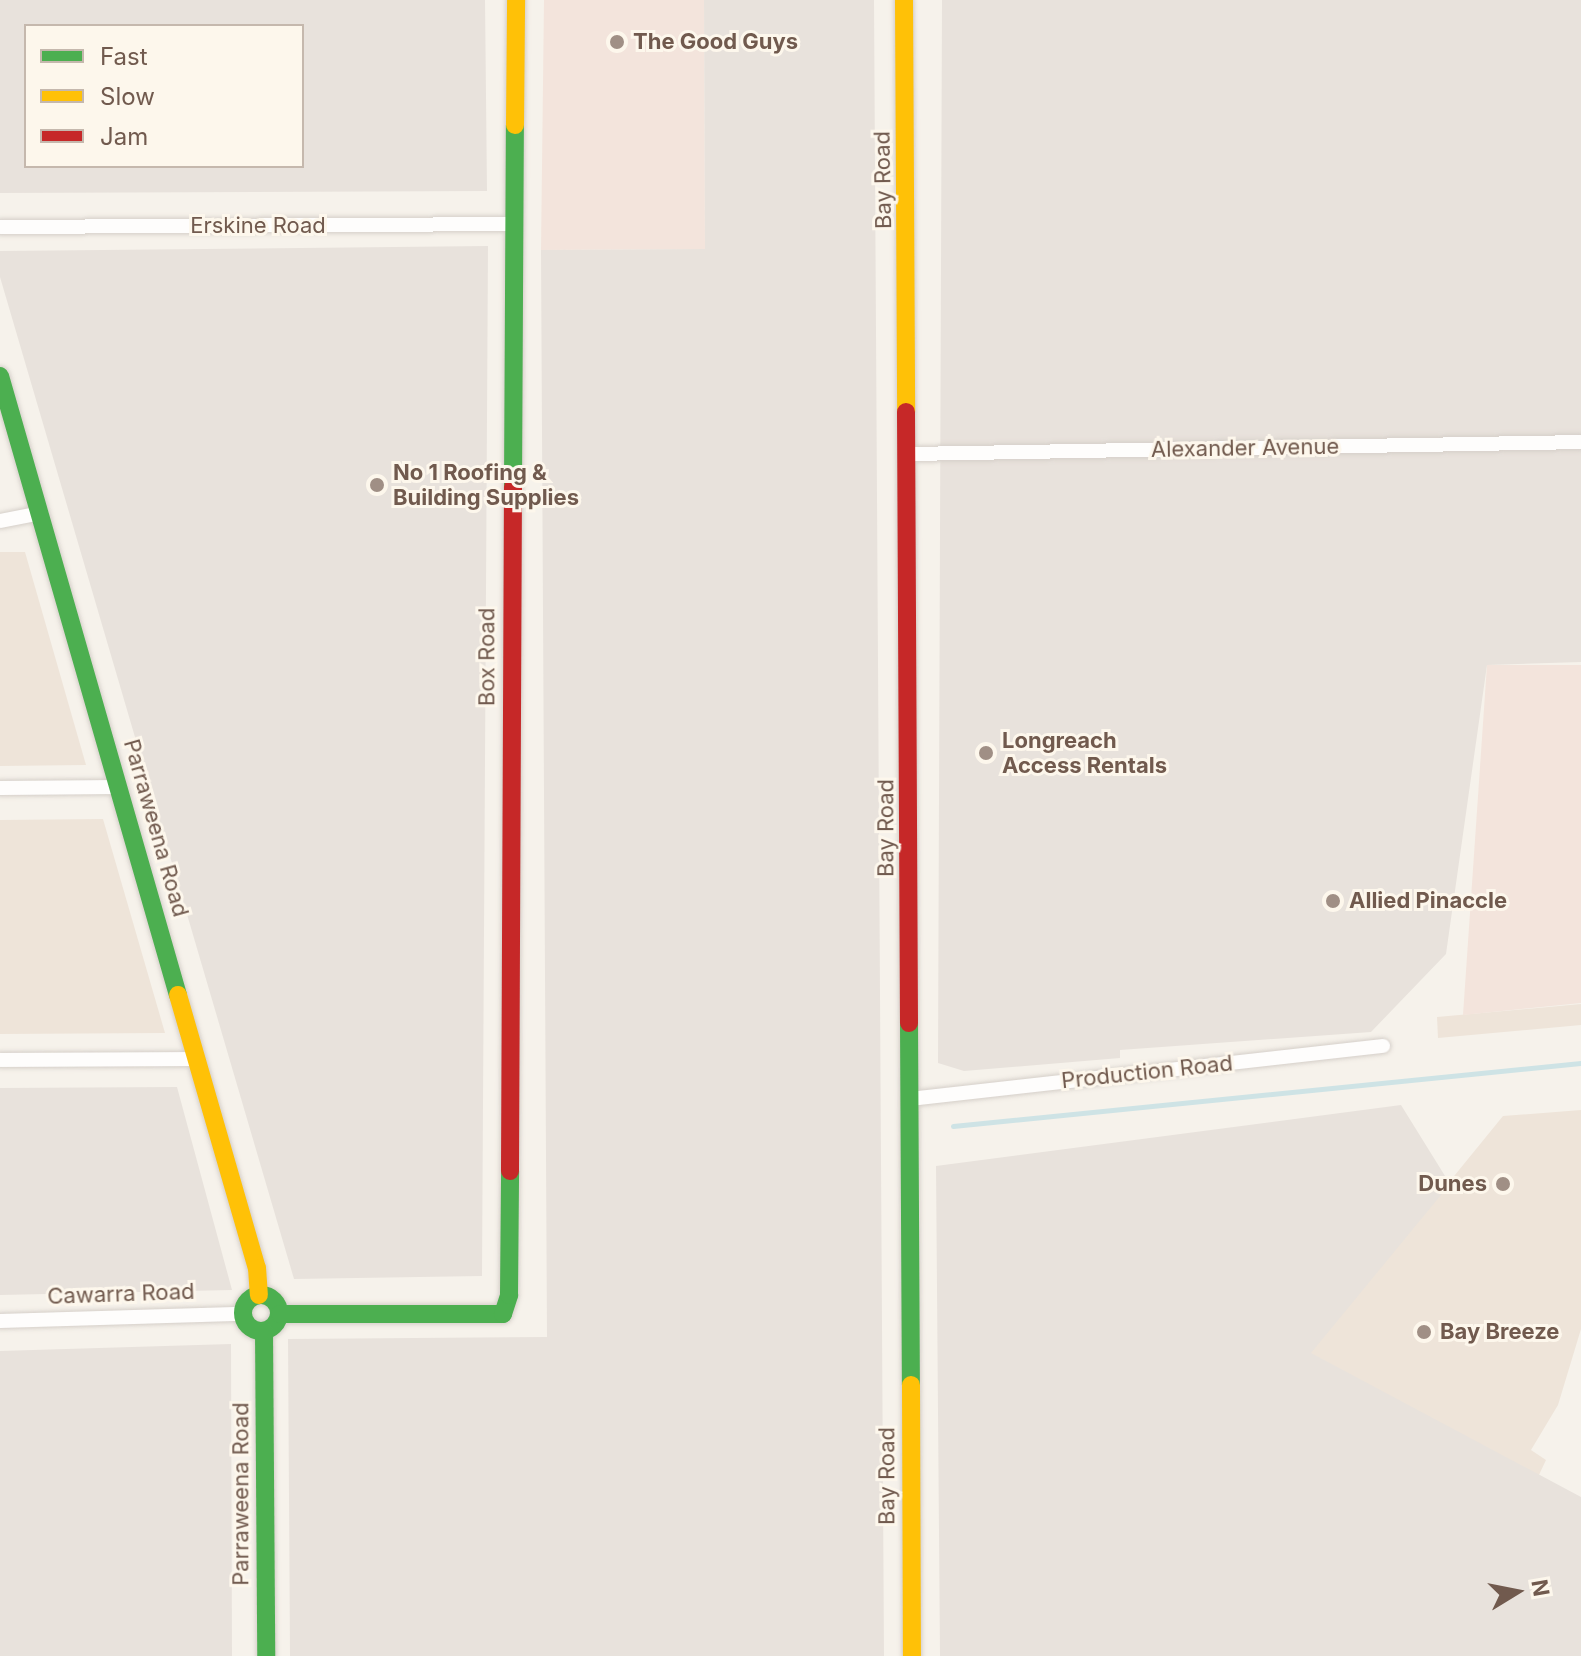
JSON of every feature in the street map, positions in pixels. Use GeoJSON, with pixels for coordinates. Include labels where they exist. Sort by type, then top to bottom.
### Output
{"type":"FeatureCollection","features":[{"type":"Feature","properties":{"kind":"street","name":"Box Road"},"geometry":{"type":"LineString","coordinates":[[280,1314],[503,1314],[509,1280],[516,0]]}},
{"type":"Feature","properties":{"kind":"street","name":"Bay Road"},"geometry":{"type":"LineString","coordinates":[[904,0],[910,454],[912,1656]]}},
{"type":"Feature","properties":{"kind":"street","name":"Erskine Road"},"geometry":{"type":"LineString","coordinates":[[0,227],[515,224]]}},
{"type":"Feature","properties":{"kind":"street","name":"Parraweena Road"},"geometry":{"type":"LineString","coordinates":[[0,376],[257,1268],[259,1295]]}},
{"type":"Feature","properties":{"kind":"street","name":"Alexander Avenue"},"geometry":{"type":"LineString","coordinates":[[910,454],[1581,442]]}},
{"type":"Feature","properties":{"kind":"street"},"geometry":{"type":"LineString","coordinates":[[0,521],[41,513]]}},
{"type":"Feature","properties":{"kind":"street"},"geometry":{"type":"LineString","coordinates":[[0,788],[119,787]]}},
{"type":"Feature","properties":{"kind":"street","name":"Production Road"},"geometry":{"type":"LineString","coordinates":[[910,1099],[1383,1046]]}},
{"type":"Feature","properties":{"kind":"street"},"geometry":{"type":"LineString","coordinates":[[0,1060],[197,1059]]}},
{"type":"Feature","properties":{"kind":"street"},"geometry":{"type":"LineString","coordinates":[[259,1295],[276,1302],[280,1314],[275,1326],[264,1331],[248,1325],[243,1314],[246,1304],[259,1295]]}},
{"type":"Feature","properties":{"kind":"street","name":"Cawarra Road"},"geometry":{"type":"LineString","coordinates":[[0,1321],[243,1314]]}},
{"type":"Feature","properties":{"kind":"street","name":"Parraweena Road"},"geometry":{"type":"LineString","coordinates":[[264,1331],[266,1656]]}},
{"type":"Feature","properties":{"kind":"shaded area"},"geometry":{"type":"Polygon","coordinates":[[[0,0],[485,0],[487,191],[0,193],[0,0]]]}},
{"type":"Feature","properties":{"kind":"shaded area"},"geometry":{"type":"Polygon","coordinates":[[[544,0],[704,0],[705,249],[541,250],[544,0]]]}},
{"type":"Feature","properties":{"kind":"shaded area"},"geometry":{"type":"Polygon","coordinates":[[[704,0],[874,0],[884,1656],[290,1656],[288,1339],[547,1337],[541,250],[705,249],[704,0]]]}},
{"type":"Feature","properties":{"kind":"shaded area"},"geometry":{"type":"Polygon","coordinates":[[[942,0],[1581,0],[1581,662],[1487,665],[1446,954],[1371,1032],[1120,1050],[1120,1058],[964,1071],[938,1063],[942,0]]]}},
{"type":"Feature","properties":{"kind":"shaded area"},"geometry":{"type":"Polygon","coordinates":[[[488,246],[482,1276],[294,1279],[0,277],[0,251],[488,246]]]}},
{"type":"Feature","properties":{"kind":"shaded area"},"geometry":{"type":"Polygon","coordinates":[[[0,552],[25,552],[86,765],[0,766],[0,552]]]}},
{"type":"Feature","properties":{"kind":"shaded area"},"geometry":{"type":"Polygon","coordinates":[[[1487,665],[1581,665],[1581,1003],[1463,1015],[1487,665]]]}},
{"type":"Feature","properties":{"kind":"shaded area"},"geometry":{"type":"Polygon","coordinates":[[[103,819],[165,1033],[0,1034],[0,820],[103,819]]]}},
{"type":"Feature","properties":{"kind":"shaded area"},"geometry":{"type":"Polygon","coordinates":[[[1581,1004],[1581,1025],[1438,1038],[1437,1017],[1581,1004]]]}},
{"type":"Feature","properties":{"kind":"shaded area"},"geometry":{"type":"Polygon","coordinates":[[[177,1087],[232,1290],[0,1295],[0,1088],[177,1087]]]}},
{"type":"Feature","properties":{"kind":"shaded area"},"geometry":{"type":"Polygon","coordinates":[[[1401,1105],[1450,1184],[1311,1353],[1581,1497],[1581,1656],[940,1656],[936,1166],[1401,1105]]]}},
{"type":"Feature","properties":{"kind":"shaded area"},"geometry":{"type":"Polygon","coordinates":[[[1581,1110],[1581,1329],[1558,1405],[1531,1450],[1546,1460],[1538,1477],[1310,1353],[1503,1116],[1581,1110]]]}},
{"type":"Feature","properties":{"kind":"shaded area"},"geometry":{"type":"Polygon","coordinates":[[[231,1344],[232,1656],[0,1656],[0,1351],[231,1344]]]}},
{"type":"Feature","properties":{"kind":"waterway"},"geometry":{"type":"LineString","coordinates":[[953,1126],[1581,1063]]}},
{"type":"Feature","properties":{"kind":"traffic: fast"},"geometry":{"type":"LineString","coordinates":[[513,487],[515,125]]}},
{"type":"Feature","properties":{"kind":"traffic: fast"},"geometry":{"type":"LineString","coordinates":[[0,376],[178,995]]}},
{"type":"Feature","properties":{"kind":"traffic: fast"},"geometry":{"type":"LineString","coordinates":[[909,1023],[911,1385]]}},
{"type":"Feature","properties":{"kind":"traffic: fast"},"geometry":{"type":"LineString","coordinates":[[280,1314],[503,1314],[509,1295],[510,1171]]}},
{"type":"Feature","properties":{"kind":"traffic: fast"},"geometry":{"type":"LineString","coordinates":[[261,1295],[274,1300],[279,1313],[274,1326],[261,1331],[248,1326],[243,1313],[248,1300],[261,1295]]}},
{"type":"Feature","properties":{"kind":"traffic: fast"},"geometry":{"type":"LineString","coordinates":[[264,1331],[266,1656]]}},
{"type":"Feature","properties":{"kind":"traffic: slow"},"geometry":{"type":"LineString","coordinates":[[515,125],[516,0]]}},
{"type":"Feature","properties":{"kind":"traffic: slow"},"geometry":{"type":"LineString","coordinates":[[904,0],[906,412]]}},
{"type":"Feature","properties":{"kind":"traffic: slow"},"geometry":{"type":"LineString","coordinates":[[178,995],[257,1268],[259,1295]]}},
{"type":"Feature","properties":{"kind":"traffic: slow"},"geometry":{"type":"LineString","coordinates":[[911,1385],[912,1656]]}},
{"type":"Feature","properties":{"kind":"traffic: jam"},"geometry":{"type":"LineString","coordinates":[[906,412],[909,1023]]}},
{"type":"Feature","properties":{"kind":"traffic: jam"},"geometry":{"type":"LineString","coordinates":[[510,1171],[513,487]]}},
{"type":"Feature","properties":{"kind":"place","name":"The Good Guys"},"geometry":{"type":"Point","coordinates":[617,42]}},
{"type":"Feature","properties":{"kind":"place","name":"No 1 Roofing & Building Supplies"},"geometry":{"type":"Point","coordinates":[377,485]}},
{"type":"Feature","properties":{"kind":"place","name":"Longreach Access Rentals"},"geometry":{"type":"Point","coordinates":[986,753]}},
{"type":"Feature","properties":{"kind":"place","name":"Allied Pinaccle"},"geometry":{"type":"Point","coordinates":[1333,901]}},
{"type":"Feature","properties":{"kind":"place","name":"Dunes"},"geometry":{"type":"Point","coordinates":[1503,1184]}},
{"type":"Feature","properties":{"kind":"place","name":"Bay Breeze"},"geometry":{"type":"Point","coordinates":[1424,1332]}}]}
